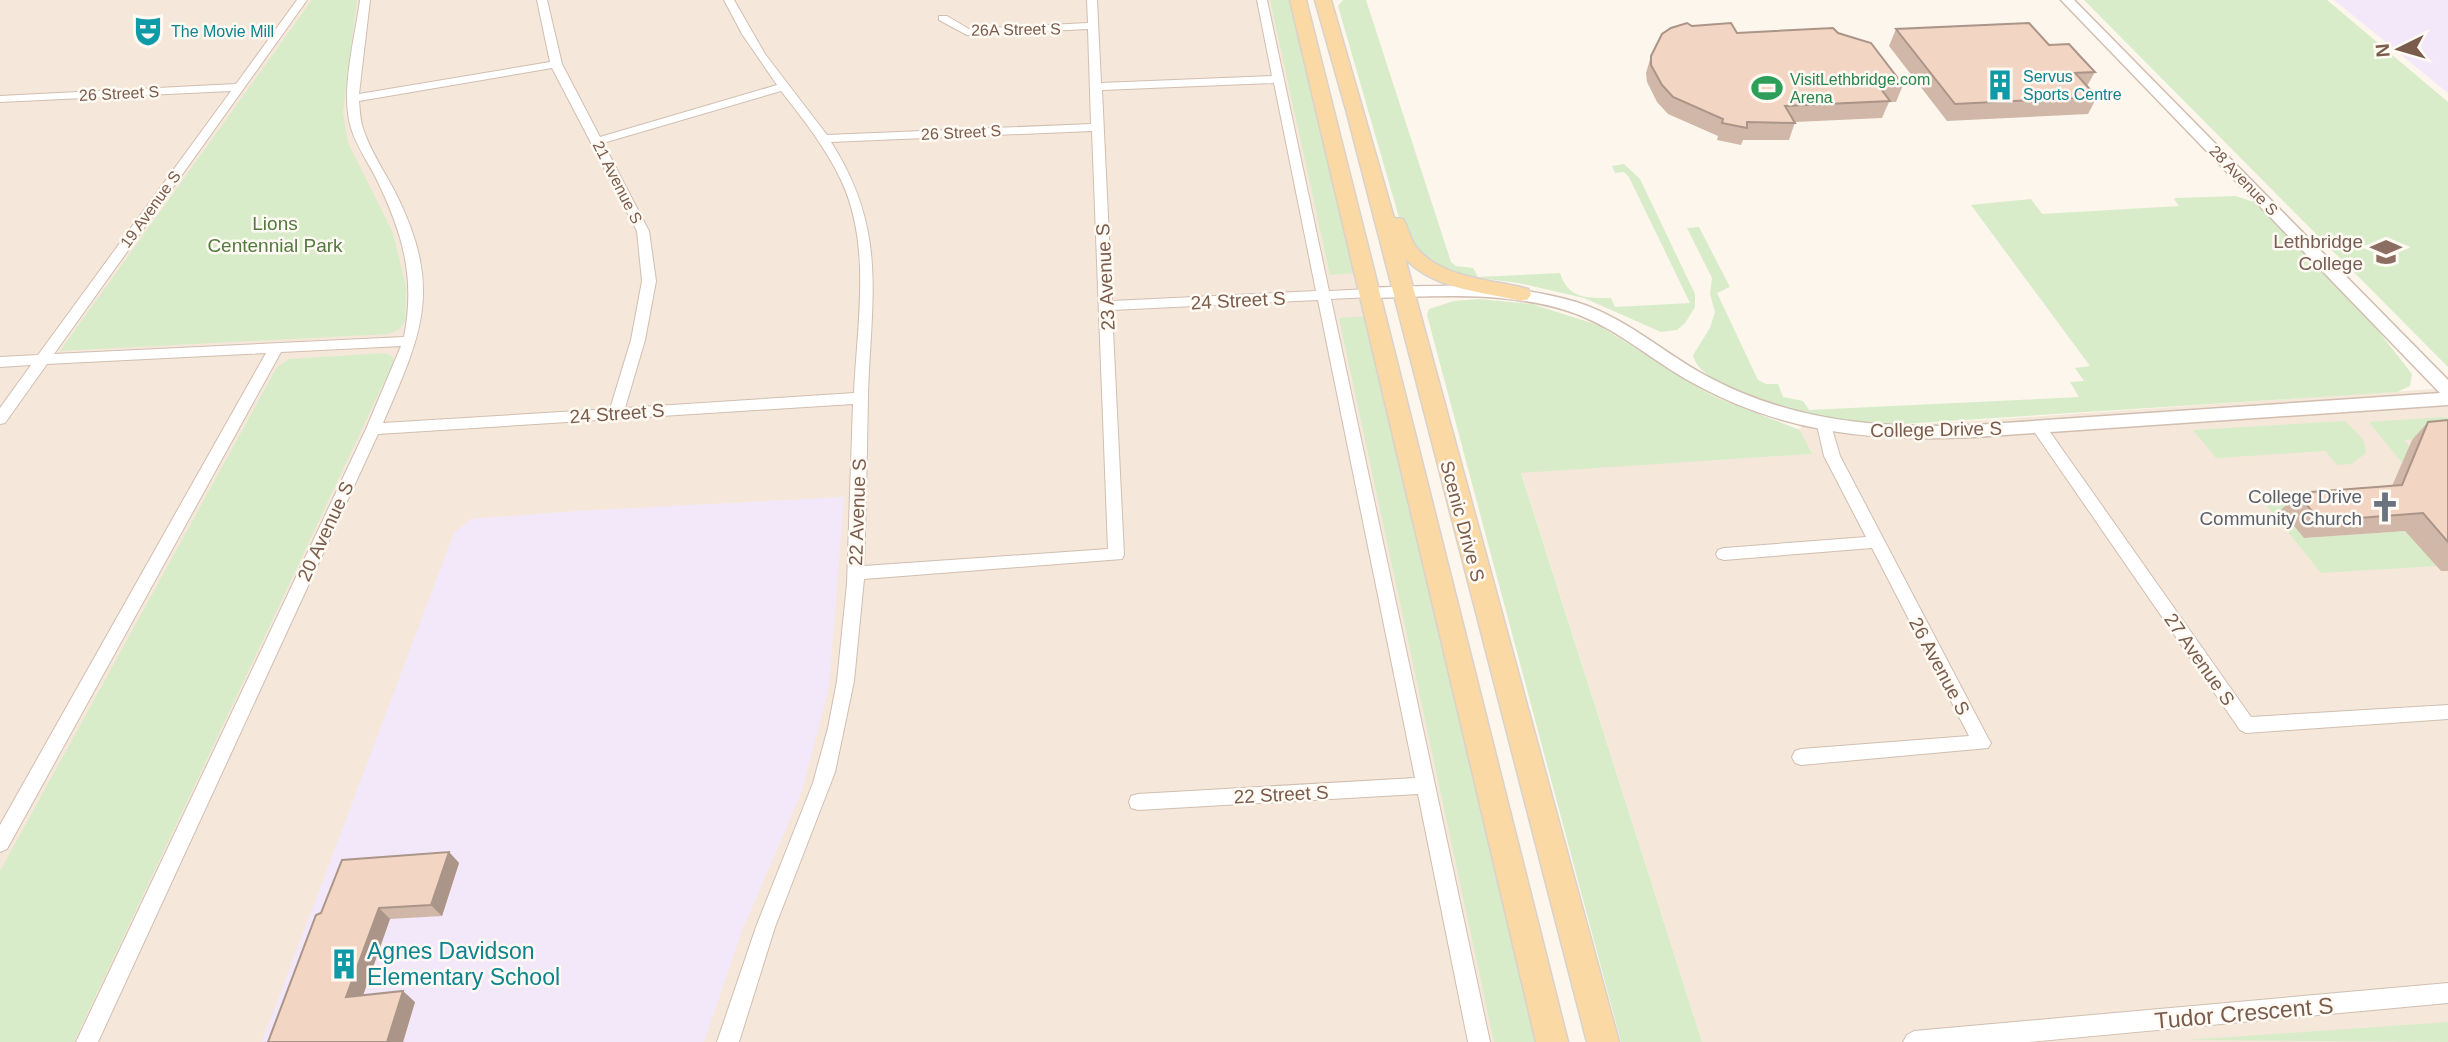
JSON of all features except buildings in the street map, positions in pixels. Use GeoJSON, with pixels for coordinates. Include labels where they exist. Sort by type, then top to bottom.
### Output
{"type":"FeatureCollection","features":[{"type":"Feature","properties":{"kind":"main road","name":"Scenic Drive S"},"geometry":{"type":"LineString","coordinates":[[1298,0],[1552,1042]]}},
{"type":"Feature","properties":{"kind":"main road","name":"Scenic Drive S"},"geometry":{"type":"LineString","coordinates":[[1323,0],[1356,113],[1603,1042]]}},
{"type":"Feature","properties":{"kind":"main road"},"geometry":{"type":"LineString","coordinates":[[1356,113],[1405,246],[1413,256],[1437,272],[1521,293]]}},
{"type":"Feature","properties":{"kind":"street","name":"19 Avenue S"},"geometry":{"type":"LineString","coordinates":[[0,419],[302,0]]}},
{"type":"Feature","properties":{"kind":"street","name":"20 Avenue S"},"geometry":{"type":"LineString","coordinates":[[87,1042],[373,429],[410,341],[418,300],[416,263],[406,231],[356,128],[353,99],[365,0]]}},
{"type":"Feature","properties":{"kind":"street","name":"21 Avenue S"},"geometry":{"type":"LineString","coordinates":[[542,0],[556,64],[643,231],[649,281],[638,340],[616,413]]}},
{"type":"Feature","properties":{"kind":"street","name":"22 Avenue S"},"geometry":{"type":"LineString","coordinates":[[728,1042],[764,930],[826,771],[848,671],[865,260],[857,206],[847,179],[823,139],[752,43],[729,0]]}},
{"type":"Feature","properties":{"kind":"street","name":"23 Avenue S"},"geometry":{"type":"LineString","coordinates":[[854,573],[1116,555],[1092,0]]}},
{"type":"Feature","properties":{"kind":"street"},"geometry":{"type":"LineString","coordinates":[[1262,0],[1479,1042]]}},
{"type":"Feature","properties":{"kind":"street","name":"28 Avenue S"},"geometry":{"type":"LineString","coordinates":[[2067,0],[2448,391]]}},
{"type":"Feature","properties":{"kind":"street","name":"26A Street S"},"geometry":{"type":"LineString","coordinates":[[943,18],[967,32],[1093,26]]}},
{"type":"Feature","properties":{"kind":"street"},"geometry":{"type":"LineString","coordinates":[[353,99],[556,64]]}},
{"type":"Feature","properties":{"kind":"street"},"geometry":{"type":"LineString","coordinates":[[1097,87],[1278,79]]}},
{"type":"Feature","properties":{"kind":"street","name":"26 Street S"},"geometry":{"type":"LineString","coordinates":[[0,99],[237,87]]}},
{"type":"Feature","properties":{"kind":"street"},"geometry":{"type":"LineString","coordinates":[[598,141],[782,87]]}},
{"type":"Feature","properties":{"kind":"street","name":"26 Street S"},"geometry":{"type":"LineString","coordinates":[[823,139],[1098,127]]}},
{"type":"Feature","properties":{"kind":"street","name":"College Drive S"},"geometry":{"type":"LineString","coordinates":[[1370,293],[1455,289],[1521,293],[1549,299],[1601,317],[1637,337],[1697,378],[1754,403],[1825,425],[1896,433],[2448,399]]}},
{"type":"Feature","properties":{"kind":"street","name":"24 Street S"},"geometry":{"type":"LineString","coordinates":[[1107,306],[1370,293]]}},
{"type":"Feature","properties":{"kind":"street"},"geometry":{"type":"LineString","coordinates":[[0,362],[410,341]]}},
{"type":"Feature","properties":{"kind":"street"},"geometry":{"type":"LineString","coordinates":[[0,843],[276,348]]}},
{"type":"Feature","properties":{"kind":"street","name":"24 Street S"},"geometry":{"type":"LineString","coordinates":[[373,429],[861,398]]}},
{"type":"Feature","properties":{"kind":"street","name":"26 Avenue S"},"geometry":{"type":"LineString","coordinates":[[1801,757],[1982,743],[1874,542],[1832,456],[1825,425]]}},
{"type":"Feature","properties":{"kind":"street","name":"27 Avenue S"},"geometry":{"type":"LineString","coordinates":[[2038,426],[2246,725],[2448,712]]}},
{"type":"Feature","properties":{"kind":"street"},"geometry":{"type":"LineString","coordinates":[[1724,554],[1874,542]]}},
{"type":"Feature","properties":{"kind":"street","name":"22 Street S"},"geometry":{"type":"LineString","coordinates":[[1138,802],[1424,786]]}},
{"type":"Feature","properties":{"kind":"street","name":"Tudor Crescent S"},"geometry":{"type":"LineString","coordinates":[[1914,1042],[2448,993]]}},
{"type":"Feature","properties":{"kind":"shaded area"},"geometry":{"type":"Polygon","coordinates":[[[0,0],[1298,0],[1554,1042],[0,1042],[0,0]]]}},
{"type":"Feature","properties":{"kind":"shaded area"},"geometry":{"type":"Polygon","coordinates":[[[2334,0],[2448,0],[2448,93],[2334,0]]]}},
{"type":"Feature","properties":{"kind":"shaded area"},"geometry":{"type":"Polygon","coordinates":[[[2448,388],[2448,1042],[1702,1042],[1521,472],[1811,454],[1800,430],[1806,415],[1871,426],[1912,425],[2448,388]]]}},
{"type":"Feature","properties":{"kind":"shaded area"},"geometry":{"type":"Polygon","coordinates":[[[844,497],[829,687],[802,791],[742,931],[704,1042],[262,1042],[454,533],[471,519],[844,497]]]}},
{"type":"Feature","properties":{"kind":"green space","name":"Lions Centennial Park"},"geometry":{"type":"Polygon","coordinates":[[[312,0],[357,0],[343,113],[348,143],[393,233],[406,287],[405,321],[400,329],[389,334],[60,351],[312,0]]]}},
{"type":"Feature","properties":{"kind":"green space"},"geometry":{"type":"Polygon","coordinates":[[[1270,0],[1291,0],[1357,273],[1330,275],[1270,0]]]}},
{"type":"Feature","properties":{"kind":"green space"},"geometry":{"type":"Polygon","coordinates":[[[1343,0],[1366,0],[1451,262],[1456,266],[1473,268],[1478,277],[1560,273],[1573,292],[1586,297],[1611,298],[1615,307],[1690,303],[1629,177],[1624,172],[1615,173],[1612,166],[1624,164],[1640,179],[1695,294],[1695,307],[1685,323],[1677,330],[1661,332],[1584,298],[1518,283],[1463,276],[1432,265],[1404,235],[1338,6],[1343,0]]]}},
{"type":"Feature","properties":{"kind":"green space"},"geometry":{"type":"Polygon","coordinates":[[[2084,0],[2327,0],[2448,102],[2448,367],[2084,0]]]}},
{"type":"Feature","properties":{"kind":"green space"},"geometry":{"type":"Polygon","coordinates":[[[2236,196],[2256,203],[2368,318],[2412,374],[2410,386],[2397,392],[1871,426],[1801,411],[1743,393],[1719,382],[1701,369],[1693,355],[1710,328],[1715,312],[1710,294],[1712,278],[1687,228],[1699,227],[1730,287],[1717,293],[1758,380],[1766,384],[1778,384],[1783,397],[1803,401],[1809,410],[2079,397],[2070,382],[2084,381],[2075,368],[2090,366],[1971,205],[2031,199],[2042,214],[2179,206],[2174,199],[2236,196]]]}},
{"type":"Feature","properties":{"kind":"green space"},"geometry":{"type":"Polygon","coordinates":[[[1478,299],[1532,304],[1598,325],[1713,396],[1800,430],[1812,454],[1521,473],[1702,1042],[1621,1042],[1427,315],[1429,309],[1454,301],[1478,299]]]}},
{"type":"Feature","properties":{"kind":"green space"},"geometry":{"type":"Polygon","coordinates":[[[1368,316],[1538,1042],[1494,1042],[1339,318],[1368,316]]]}},
{"type":"Feature","properties":{"kind":"green space"},"geometry":{"type":"Polygon","coordinates":[[[385,353],[392,356],[394,361],[74,1042],[0,1042],[0,871],[277,367],[289,359],[385,353]]]}},
{"type":"Feature","properties":{"kind":"green space"},"geometry":{"type":"Polygon","coordinates":[[[2448,418],[2448,446],[2440,437],[2404,440],[2416,453],[2402,463],[2369,422],[2448,418]]]}},
{"type":"Feature","properties":{"kind":"green space"},"geometry":{"type":"Polygon","coordinates":[[[2345,421],[2360,436],[2366,448],[2366,453],[2352,464],[2337,465],[2325,451],[2216,458],[2193,430],[2345,421]]]}},
{"type":"Feature","properties":{"kind":"green space"},"geometry":{"type":"Polygon","coordinates":[[[2350,489],[2305,538],[2405,531],[2437,566],[2321,573],[2259,496],[2350,489]]]}},
{"type":"Feature","properties":{"kind":"green space"},"geometry":{"type":"Polygon","coordinates":[[[2448,1022],[2448,1042],[2186,1040],[2448,1022]]]}},
{"type":"Feature","properties":{"kind":"place","name":"The Movie Mill"},"geometry":{"type":"Point","coordinates":[148,31]}},
{"type":"Feature","properties":{"kind":"place","name":"Servus Sports Centre"},"geometry":{"type":"Point","coordinates":[2000,85]}},
{"type":"Feature","properties":{"kind":"place","name":"VisitLethbridge.com Arena"},"geometry":{"type":"Point","coordinates":[1767,88]}},
{"type":"Feature","properties":{"kind":"place","name":"Lethbridge College"},"geometry":{"type":"Point","coordinates":[2386,252]}},
{"type":"Feature","properties":{"kind":"place","name":"College Drive Community Church"},"geometry":{"type":"Point","coordinates":[2385,507]}},
{"type":"Feature","properties":{"kind":"place","name":"Agnes Davidson Elementary School"},"geometry":{"type":"Point","coordinates":[344,964]}}]}
